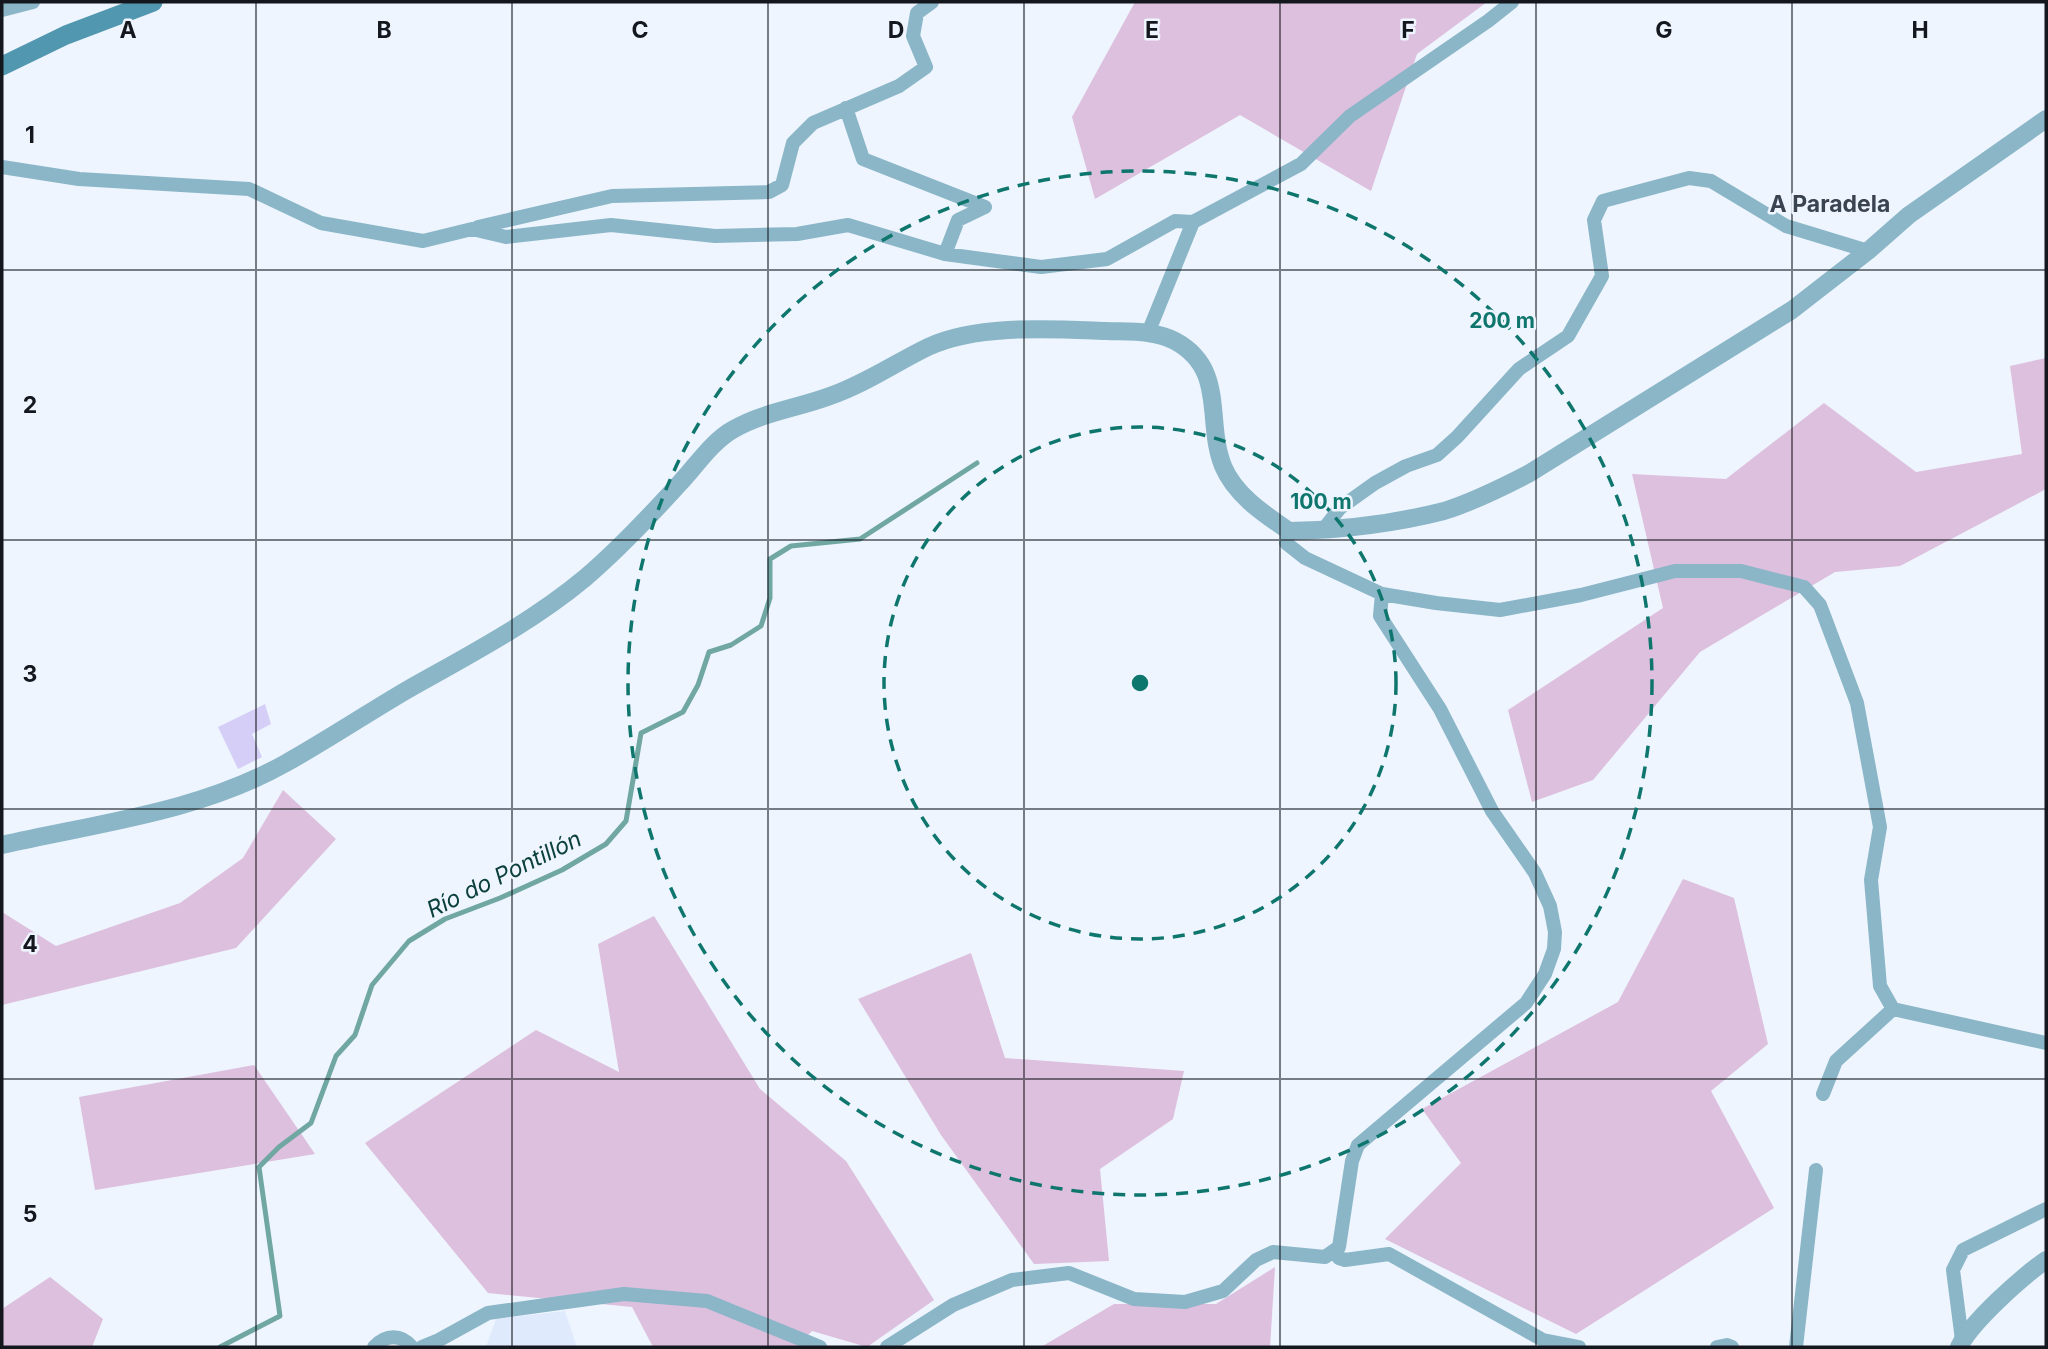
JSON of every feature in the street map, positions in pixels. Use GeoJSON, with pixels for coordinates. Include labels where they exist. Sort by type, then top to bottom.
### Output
{"type":"FeatureCollection","features":[{"type":"Feature","properties":{"kind":"main road"},"geometry":{"type":"LineString","coordinates":[[2,66],[66,35],[153,2]]}},
{"type":"Feature","properties":{"kind":"street"},"geometry":{"type":"LineString","coordinates":[[2,10],[33,2]]}},
{"type":"Feature","properties":{"kind":"street"},"geometry":{"type":"LineString","coordinates":[[2,167],[79,179],[249,189],[321,223],[423,241],[612,196],[769,192],[782,185],[793,143],[813,124],[899,86],[926,68],[913,36],[917,13],[932,2]]}},
{"type":"Feature","properties":{"kind":"street"},"geometry":{"type":"LineString","coordinates":[[472,229],[506,237],[611,225],[715,236],[797,234],[848,225],[945,254],[1041,267],[1107,259],[1175,221],[1193,222],[1301,164],[1350,116],[1512,2]]}},
{"type":"Feature","properties":{"kind":"street"},"geometry":{"type":"LineString","coordinates":[[846,108],[863,159],[985,207],[958,220],[945,254]]}},
{"type":"Feature","properties":{"kind":"street"},"geometry":{"type":"LineString","coordinates":[[2,845],[192,803],[244,786],[524,623],[572,588],[629,539],[730,431],[758,417],[830,397],[876,377],[930,346],[964,335],[1043,328],[1148,333],[1174,340],[1197,358],[1208,377],[1215,439],[1224,469],[1244,498],[1289,531],[1366,526],[1444,510],[1490,493],[1528,474],[1792,310],[1868,251],[1909,215],[2046,119]]}},
{"type":"Feature","properties":{"kind":"street"},"geometry":{"type":"LineString","coordinates":[[1323,530],[1340,509],[1375,483],[1406,466],[1437,455],[1519,369],[1568,336],[1602,276],[1594,220],[1603,201],[1689,178],[1711,181],[1786,226],[1868,251]]}},
{"type":"Feature","properties":{"kind":"street"},"geometry":{"type":"LineString","coordinates":[[1148,333],[1193,222]]}},
{"type":"Feature","properties":{"kind":"street"},"geometry":{"type":"LineString","coordinates":[[1289,531],[1286,543],[1306,558],[1381,594],[1500,610],[1581,595],[1675,571],[1741,571],[1804,587],[1819,606],[1857,703],[1880,827],[1871,880],[1880,986],[1893,1009],[2046,1043]]}},
{"type":"Feature","properties":{"kind":"street"},"geometry":{"type":"LineString","coordinates":[[887,1347],[953,1305],[1012,1280],[1069,1273],[1134,1299],[1185,1302],[1223,1291],[1256,1260],[1273,1252],[1313,1258],[1325,1257],[1335,1252],[1339,1247],[1352,1161],[1358,1145],[1526,1003],[1545,974],[1554,949],[1555,932],[1550,906],[1535,873],[1492,811],[1440,709],[1380,616],[1381,594]]}},
{"type":"Feature","properties":{"kind":"street"},"geometry":{"type":"LineString","coordinates":[[1823,1094],[1836,1061],[1893,1009]]}},
{"type":"Feature","properties":{"kind":"street"},"geometry":{"type":"LineString","coordinates":[[1796,1347],[1816,1170]]}},
{"type":"Feature","properties":{"kind":"street"},"geometry":{"type":"LineString","coordinates":[[1960,1344],[1953,1270],[1963,1250],[2046,1209]]}},
{"type":"Feature","properties":{"kind":"street"},"geometry":{"type":"LineString","coordinates":[[1335,1252],[1339,1258],[1345,1260],[1389,1254],[1543,1340],[1579,1347]]}},
{"type":"Feature","properties":{"kind":"street"},"geometry":{"type":"LineString","coordinates":[[1960,1344],[1993,1306],[2046,1259]]}},
{"type":"Feature","properties":{"kind":"street"},"geometry":{"type":"LineString","coordinates":[[422,1347],[488,1313],[624,1294],[707,1301],[820,1347]]}},
{"type":"Feature","properties":{"kind":"street"},"geometry":{"type":"LineString","coordinates":[[374,1347],[382,1339],[397,1337],[404,1339],[412,1347]]}},
{"type":"Feature","properties":{"kind":"street"},"geometry":{"type":"LineString","coordinates":[[1717,1347],[1732,1347]]}},
{"type":"Feature","properties":{"kind":"shaded area"},"geometry":{"type":"Polygon","coordinates":[[[1135,2],[1487,2],[1417,54],[1371,191],[1240,115],[1095,199],[1072,117],[1135,2]]]}},
{"type":"Feature","properties":{"kind":"shaded area"},"geometry":{"type":"Polygon","coordinates":[[[2046,358],[2046,489],[1900,566],[1835,572],[1700,652],[1593,780],[1532,802],[1508,710],[1663,608],[1632,474],[1726,479],[1824,403],[1916,472],[2022,454],[2010,366],[2046,358]]]}},
{"type":"Feature","properties":{"kind":"shaded area"},"geometry":{"type":"Polygon","coordinates":[[[283,790],[336,839],[236,948],[2,1005],[2,912],[56,946],[180,903],[243,858],[283,790]]]}},
{"type":"Feature","properties":{"kind":"shaded area"},"geometry":{"type":"Polygon","coordinates":[[[1683,879],[1734,898],[1768,1044],[1711,1091],[1774,1208],[1576,1334],[1385,1239],[1461,1163],[1422,1109],[1618,1002],[1683,879]]]}},
{"type":"Feature","properties":{"kind":"shaded area"},"geometry":{"type":"Polygon","coordinates":[[[654,916],[760,1089],[846,1161],[934,1300],[867,1347],[812,1331],[796,1347],[653,1347],[632,1307],[488,1293],[365,1143],[536,1030],[619,1072],[598,944],[654,916]]]}},
{"type":"Feature","properties":{"kind":"shaded area"},"geometry":{"type":"Polygon","coordinates":[[[971,953],[1005,1058],[1184,1071],[1173,1119],[1100,1169],[1109,1261],[1034,1264],[941,1135],[858,999],[971,953]]]}},
{"type":"Feature","properties":{"kind":"shaded area"},"geometry":{"type":"Polygon","coordinates":[[[254,1065],[315,1154],[95,1190],[79,1097],[254,1065]]]}},
{"type":"Feature","properties":{"kind":"shaded area"},"geometry":{"type":"Polygon","coordinates":[[[1275,1267],[1270,1347],[1041,1347],[1114,1304],[1216,1304],[1275,1267]]]}},
{"type":"Feature","properties":{"kind":"shaded area"},"geometry":{"type":"Polygon","coordinates":[[[50,1277],[103,1319],[92,1347],[2,1347],[2,1309],[50,1277]]]}},
{"type":"Feature","properties":{"kind":"shaded area"},"geometry":{"type":"Polygon","coordinates":[[[565,1311],[577,1347],[486,1347],[496,1319],[565,1311]]]}},
{"type":"Feature","properties":{"kind":"building"},"geometry":{"type":"Polygon","coordinates":[[[265,704],[271,724],[252,734],[262,757],[238,769],[218,727],[265,704]]]}},
{"type":"Feature","properties":{"kind":"waterway","name":"Río do Pontillón"},"geometry":{"type":"LineString","coordinates":[[220,1347],[280,1316],[259,1167],[279,1147],[311,1123],[336,1056],[355,1035],[372,985],[409,941],[445,919],[562,870],[606,844],[626,821],[641,733],[683,712],[698,685],[709,652],[731,645],[761,626],[770,598],[770,559],[791,546],[860,539],[977,463]]}},
{"type":"Feature","properties":{"kind":"district","name":"A Paradela"},"geometry":{"type":"Point","coordinates":[1830,204]}}]}
